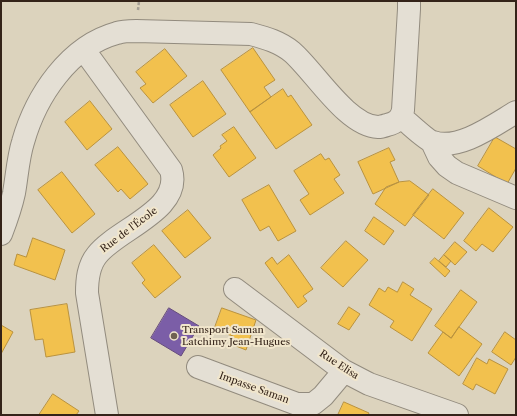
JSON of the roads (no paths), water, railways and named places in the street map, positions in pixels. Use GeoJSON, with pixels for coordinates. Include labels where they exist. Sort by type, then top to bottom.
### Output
{"type":"FeatureCollection","features":[{"type":"Feature","properties":{"kind":"street"},"geometry":{"type":"LineString","coordinates":[[1,234],[14,195],[22,143],[41,98],[59,72],[84,50],[101,39],[118,33],[136,31],[251,34],[266,38],[291,51],[308,68],[345,111],[354,118],[366,124],[378,127],[397,121],[401,117],[403,110],[410,9],[409,1]]}},
{"type":"Feature","properties":{"kind":"street","name":"Rue de l'École"},"geometry":{"type":"LineString","coordinates":[[84,50],[171,170],[173,178],[172,186],[167,198],[160,206],[104,247],[96,256],[90,268],[87,280],[87,293],[107,415]]}},
{"type":"Feature","properties":{"kind":"street"},"geometry":{"type":"LineString","coordinates":[[432,142],[450,145],[465,141],[516,112]]}},
{"type":"Feature","properties":{"kind":"street"},"geometry":{"type":"LineString","coordinates":[[401,117],[432,142],[439,157],[457,173],[516,198]]}},
{"type":"Feature","properties":{"kind":"street","name":"Rue Elisa"},"geometry":{"type":"LineString","coordinates":[[234,290],[344,371],[369,384],[444,409],[457,415]]}},
{"type":"Feature","properties":{"kind":"street","name":"Impasse Saman"},"geometry":{"type":"LineString","coordinates":[[198,367],[297,404],[314,404],[323,396],[344,371]]}},
{"type":"Feature","properties":{"kind":"place","name":"Transport Saman Latchimy Jean-Hugues"},"geometry":{"type":"Point","coordinates":[174,336]}}]}
